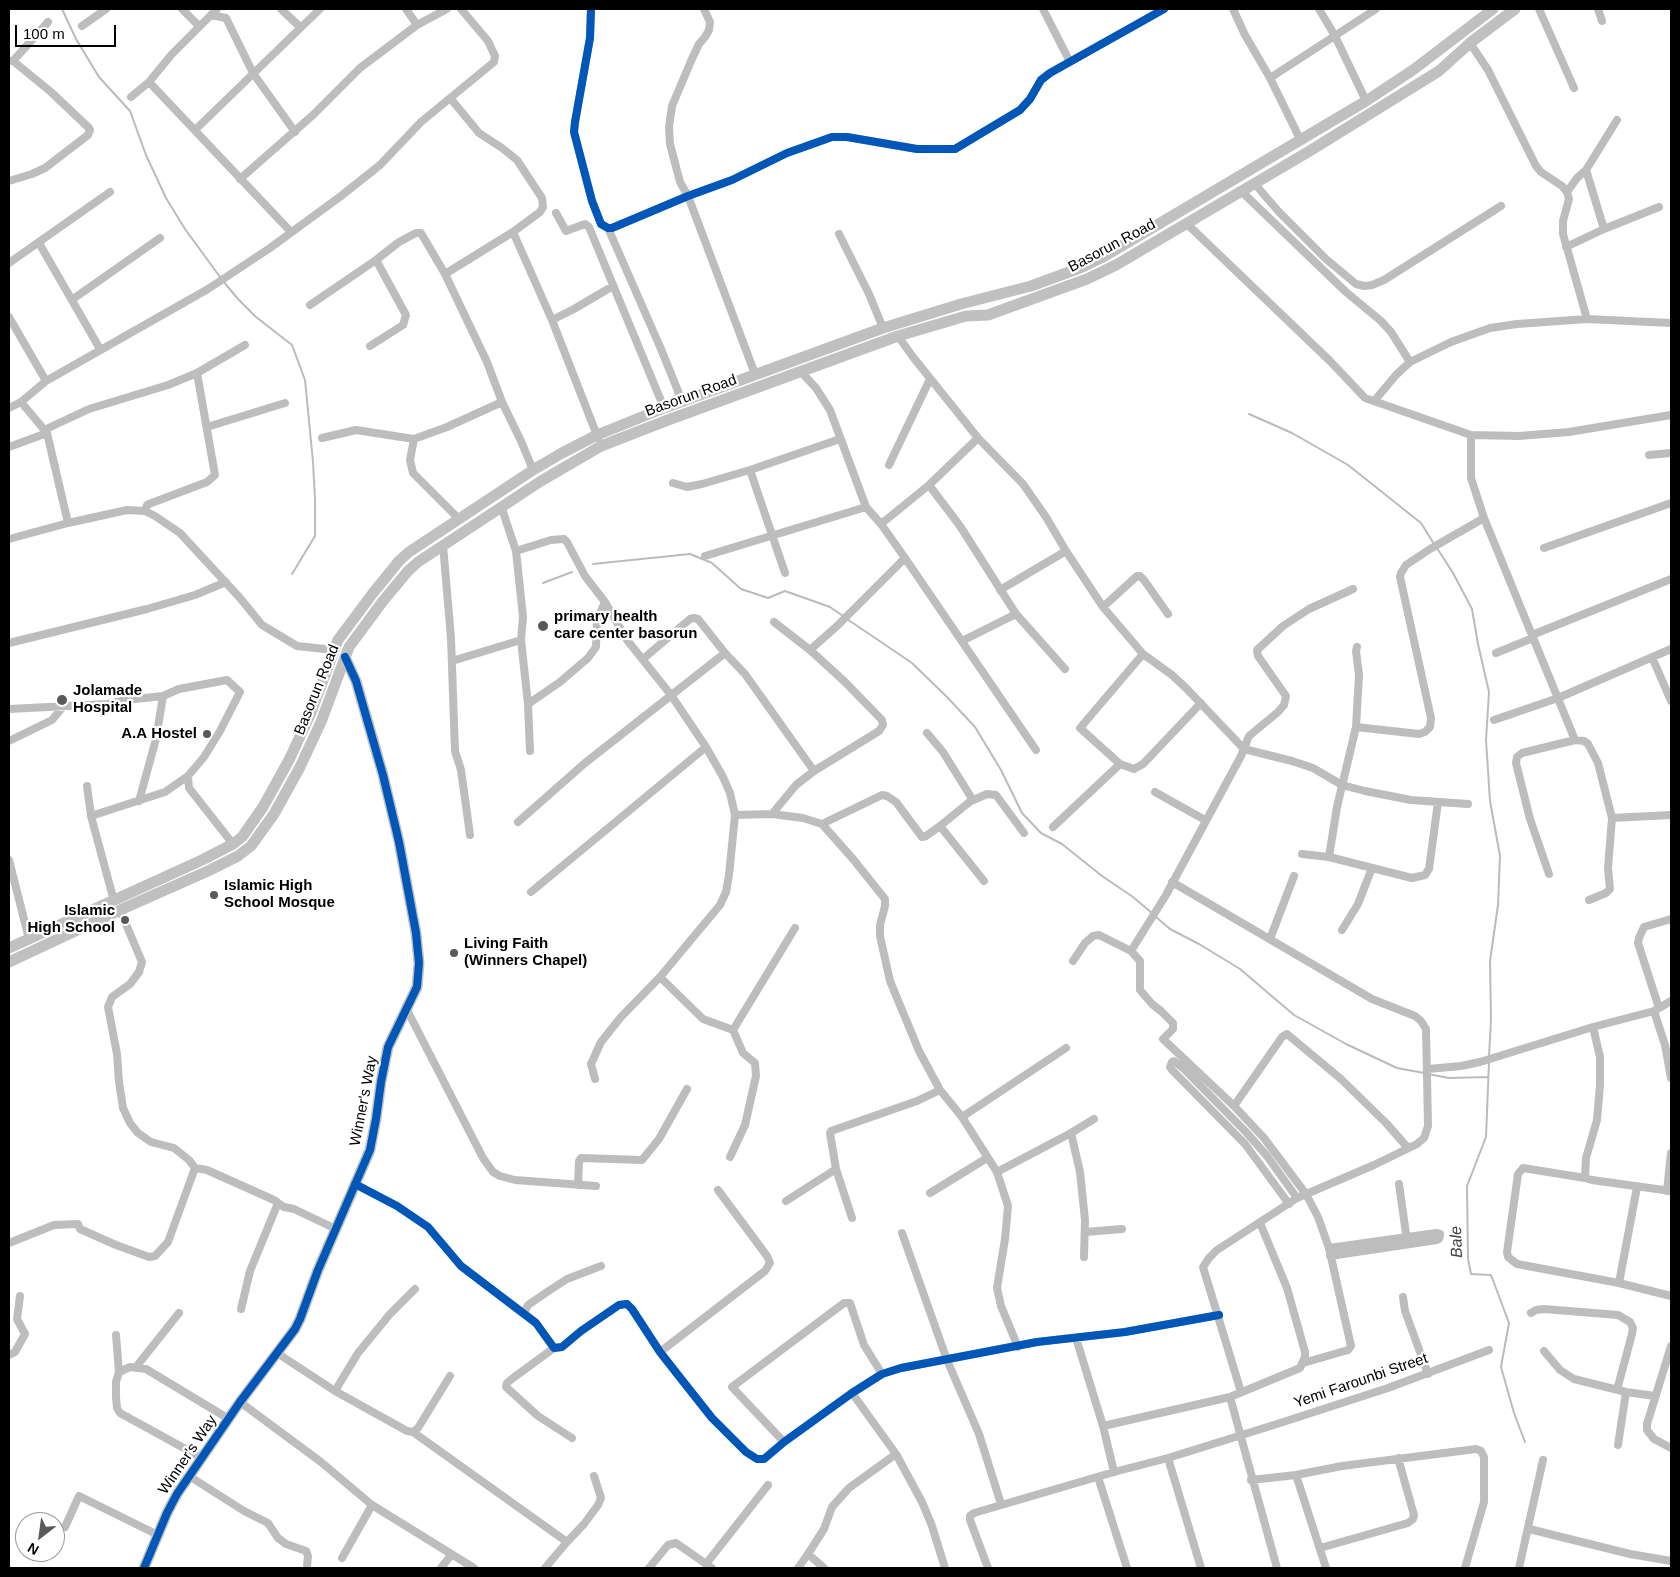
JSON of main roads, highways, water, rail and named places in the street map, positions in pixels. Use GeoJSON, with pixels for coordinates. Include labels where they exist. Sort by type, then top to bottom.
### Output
{"type":"FeatureCollection","features":[{"type":"Feature","properties":{"kind":"main road","name":"Basorun Road"},"geometry":{"type":"LineString","coordinates":[[9,948],[208,871],[238,856],[251,846],[274,814],[300,767],[321,722],[345,657],[357,635],[408,570],[599,441],[664,408],[754,374],[882,328],[961,304],[1031,286],[1080,268],[1103,257],[1366,101],[1413,70],[1493,9]]}},
{"type":"Feature","properties":{"kind":"main road","name":"Basorun Road"},"geometry":{"type":"LineString","coordinates":[[9,962],[233,844],[242,837],[253,822],[289,760],[310,715],[334,650],[347,627],[399,561],[409,552],[533,470],[562,452],[599,441],[898,336],[966,316],[988,315],[1087,279],[1116,265],[1438,71],[1470,43],[1515,9]]}},
{"type":"Feature","properties":{"kind":"main road","name":"Winner's Way"},"geometry":{"type":"LineString","coordinates":[[144,1568],[167,1513],[189,1476],[240,1402],[295,1329],[300,1319],[318,1270],[370,1150],[388,1047],[417,987],[419,963],[408,884],[399,842],[356,681],[345,657]]}},
{"type":"Feature","properties":{"kind":"main road"},"geometry":{"type":"LineString","coordinates":[[202,860],[208,871]]}},
{"type":"Feature","properties":{"kind":"waterway"},"geometry":{"type":"LineString","coordinates":[[62,9],[76,39],[99,77],[130,111],[146,155],[166,198],[185,229],[220,277]]}},
{"type":"Feature","properties":{"kind":"waterway"},"geometry":{"type":"LineString","coordinates":[[223,281],[256,317],[292,345],[305,380],[313,462],[315,536],[292,574]]}},
{"type":"Feature","properties":{"kind":"waterway"},"geometry":{"type":"LineString","coordinates":[[1249,414],[1292,433],[1348,465],[1421,523],[1434,544]]}},
{"type":"Feature","properties":{"kind":"waterway"},"geometry":{"type":"LineString","coordinates":[[1437,548],[1472,609],[1489,692],[1486,740],[1490,801],[1500,856],[1498,905],[1490,961],[1491,1019],[1489,1057]]}},
{"type":"Feature","properties":{"kind":"waterway"},"geometry":{"type":"LineString","coordinates":[[593,564],[690,554],[712,563],[741,589],[768,598],[785,591],[830,607],[843,616]]}},
{"type":"Feature","properties":{"kind":"waterway"},"geometry":{"type":"LineString","coordinates":[[543,583],[572,572]]}},
{"type":"Feature","properties":{"kind":"waterway"},"geometry":{"type":"LineString","coordinates":[[847,619],[912,663],[975,727],[1001,770],[1022,813],[1041,833],[1062,844],[1153,914]]}},
{"type":"Feature","properties":{"kind":"waterway"},"geometry":{"type":"LineString","coordinates":[[1156,917],[1170,929],[1240,969],[1294,1015],[1346,1044],[1397,1068],[1424,1073]]}},
{"type":"Feature","properties":{"kind":"waterway","name":"Bale"},"geometry":{"type":"LineString","coordinates":[[1489,1062],[1486,1137],[1467,1186],[1468,1259],[1471,1274],[1491,1275],[1509,1323],[1501,1367],[1514,1413],[1525,1442]]}},
{"type":"Feature","properties":{"kind":"waterway"},"geometry":{"type":"LineString","coordinates":[[1428,1074],[1449,1078],[1488,1077]]}},
{"type":"Feature","properties":{"kind":"place","name":"primary health care center basorun"},"geometry":{"type":"Point","coordinates":[543,626]}},
{"type":"Feature","properties":{"kind":"place","name":"Jolamade Hospital"},"geometry":{"type":"Point","coordinates":[62,700]}},
{"type":"Feature","properties":{"kind":"place","name":"A.A Hostel"},"geometry":{"type":"Point","coordinates":[207,734]}},
{"type":"Feature","properties":{"kind":"place","name":"Islamic High School Mosque"},"geometry":{"type":"Point","coordinates":[214,895]}},
{"type":"Feature","properties":{"kind":"place","name":"Islamic High School"},"geometry":{"type":"Point","coordinates":[125,920]}},
{"type":"Feature","properties":{"kind":"place","name":"Living Faith (Winners Chapel)"},"geometry":{"type":"Point","coordinates":[454,953]}}]}
